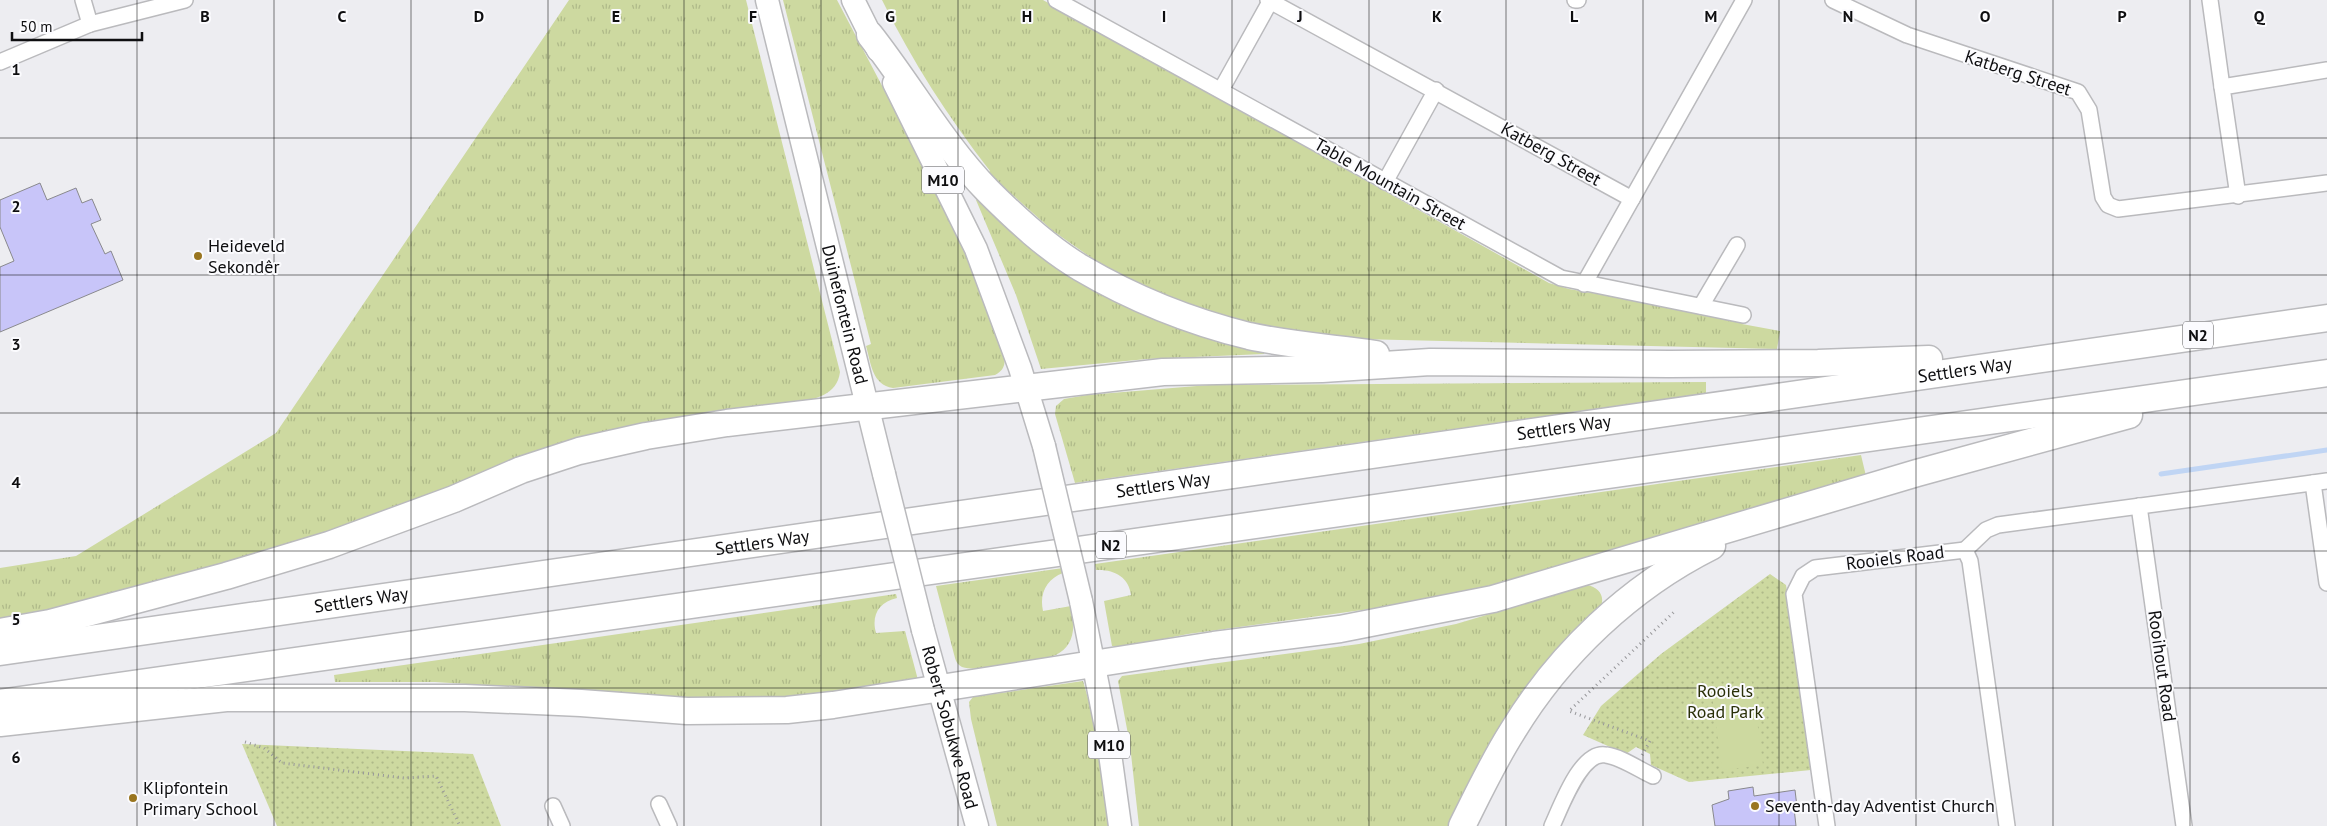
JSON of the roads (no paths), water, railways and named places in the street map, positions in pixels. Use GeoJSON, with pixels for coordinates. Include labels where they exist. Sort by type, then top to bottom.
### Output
{"type":"FeatureCollection","features":[{"type":"Feature","properties":{"kind":"highway"},"geometry":{"type":"LineString","coordinates":[[870,35],[903,77],[924,110],[983,186],[1036,236],[1081,268],[1133,294],[1190,318],[1249,336],[1430,362]]}},
{"type":"Feature","properties":{"kind":"highway","name":"Settlers Way"},"geometry":{"type":"LineString","coordinates":[[0,652],[2070,353],[2327,318]]}},
{"type":"Feature","properties":{"kind":"highway"},"geometry":{"type":"LineString","coordinates":[[0,632],[50,623],[226,576],[329,545],[454,499],[521,470],[579,451],[646,436],[718,424],[1163,372],[1322,369],[1430,362],[1818,363],[2070,353]]}},
{"type":"Feature","properties":{"kind":"highway","name":"N2"},"geometry":{"type":"LineString","coordinates":[[0,703],[2327,373]]}},
{"type":"Feature","properties":{"kind":"highway"},"geometry":{"type":"LineString","coordinates":[[0,723],[226,698],[465,698],[735,712],[833,706],[1214,645],[1340,628],[1493,599],[1917,473],[2223,388]]}},
{"type":"Feature","properties":{"kind":"highway"},"geometry":{"type":"LineString","coordinates":[[1462,826],[1486,778],[1528,708],[1548,680],[1599,625],[1634,596],[1696,554],[1771,517]]}},
{"type":"Feature","properties":{"kind":"main road","name":"Duinefontein Road"},"geometry":{"type":"LineString","coordinates":[[767,0],[923,630]]}},
{"type":"Feature","properties":{"kind":"main road","name":"M10"},"geometry":{"type":"LineString","coordinates":[[853,0],[960,215],[992,290],[1026,387],[1044,446],[1081,601],[1107,732],[1120,826]]}},
{"type":"Feature","properties":{"kind":"main road","name":"Robert Sobukwe Road"},"geometry":{"type":"LineString","coordinates":[[923,630],[977,826]]}},
{"type":"Feature","properties":{"kind":"street"},"geometry":{"type":"LineString","coordinates":[[83,0],[90,24]]}},
{"type":"Feature","properties":{"kind":"street"},"geometry":{"type":"LineString","coordinates":[[0,62],[90,24],[185,0]]}},
{"type":"Feature","properties":{"kind":"street","name":"Table Mountain Street"},"geometry":{"type":"LineString","coordinates":[[1056,0],[1078,5],[1221,90],[1550,272],[1584,284],[1743,315]]}},
{"type":"Feature","properties":{"kind":"street"},"geometry":{"type":"LineString","coordinates":[[1221,90],[1270,0]]}},
{"type":"Feature","properties":{"kind":"street","name":"Katberg Street"},"geometry":{"type":"LineString","coordinates":[[1270,0],[1632,199]]}},
{"type":"Feature","properties":{"kind":"street"},"geometry":{"type":"LineString","coordinates":[[1584,284],[1744,0]]}},
{"type":"Feature","properties":{"kind":"street","name":"Katberg Street"},"geometry":{"type":"LineString","coordinates":[[1833,0],[1907,35],[2078,92],[2089,110],[2103,197],[2108,205],[2118,209],[2130,209],[2238,196]]}},
{"type":"Feature","properties":{"kind":"street"},"geometry":{"type":"LineString","coordinates":[[2210,0],[2238,196],[2327,183]]}},
{"type":"Feature","properties":{"kind":"street"},"geometry":{"type":"LineString","coordinates":[[2222,87],[2327,70]]}},
{"type":"Feature","properties":{"kind":"street"},"geometry":{"type":"LineString","coordinates":[[1385,182],[1436,90]]}},
{"type":"Feature","properties":{"kind":"street"},"geometry":{"type":"LineString","coordinates":[[1701,306],[1737,245]]}},
{"type":"Feature","properties":{"kind":"street"},"geometry":{"type":"LineString","coordinates":[[1965,550],[1986,530],[1998,525],[2320,482],[2327,582]]}},
{"type":"Feature","properties":{"kind":"street","name":"Rooihout Road"},"geometry":{"type":"LineString","coordinates":[[2140,506],[2184,826]]}},
{"type":"Feature","properties":{"kind":"street","name":"Rooiels Road"},"geometry":{"type":"LineString","coordinates":[[1827,826],[1794,594],[1799,581],[1815,568],[1965,550],[1970,561],[2007,826]]}},
{"type":"Feature","properties":{"kind":"street"},"geometry":{"type":"LineString","coordinates":[[1552,826],[1583,765],[1598,755],[1606,755],[1652,776]]}},
{"type":"Feature","properties":{"kind":"street"},"geometry":{"type":"LineString","coordinates":[[659,804],[669,826]]}},
{"type":"Feature","properties":{"kind":"street"},"geometry":{"type":"LineString","coordinates":[[553,806],[562,826]]}},
{"type":"Feature","properties":{"kind":"waterway"},"geometry":{"type":"LineString","coordinates":[[2161,474],[2327,450]]}},
{"type":"Feature","properties":{"kind":"place","name":"Heideveld Sekondêr"},"geometry":{"type":"Point","coordinates":[198,256]}},
{"type":"Feature","properties":{"kind":"place","name":"Klipfontein Primary School"},"geometry":{"type":"Point","coordinates":[133,798]}},
{"type":"Feature","properties":{"kind":"place","name":"Seventh-day Adventist Church"},"geometry":{"type":"Point","coordinates":[1755,806]}},
{"type":"Feature","properties":{"kind":"park label","name":"Rooiels Road Park"},"geometry":{"type":"Point","coordinates":[1725,701]}}]}
